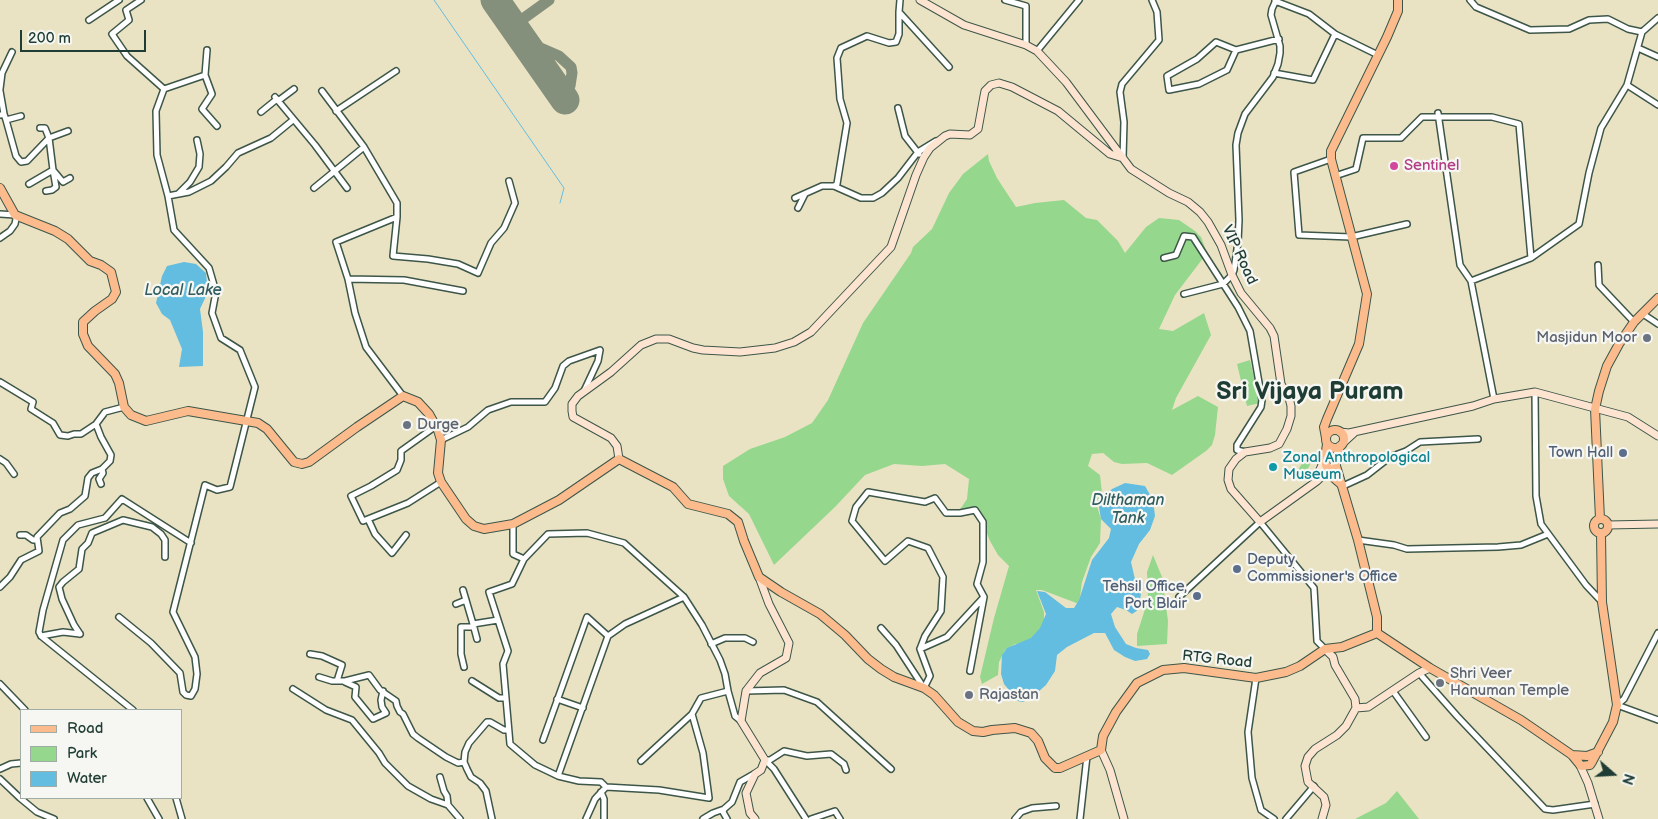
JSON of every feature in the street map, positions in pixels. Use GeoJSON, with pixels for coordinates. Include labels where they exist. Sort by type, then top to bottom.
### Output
{"type":"FeatureCollection","features":[{"type":"Feature","properties":{"kind":"main road","name":"VIP Road"},"geometry":{"type":"LineString","coordinates":[[920,0],[964,25],[1026,45],[1037,51],[1066,82],[1131,169],[1169,193],[1188,202],[1208,222],[1221,245],[1241,293],[1270,328],[1274,336],[1281,384],[1291,406],[1291,416],[1279,444],[1270,448],[1245,452]]}},
{"type":"Feature","properties":{"kind":"main road"},"geometry":{"type":"LineString","coordinates":[[1357,431],[1341,445],[1332,447],[1327,441],[1324,427],[1359,344],[1366,294],[1335,176],[1331,151],[1398,11],[1398,0]]}},
{"type":"Feature","properties":{"kind":"main road"},"geometry":{"type":"LineString","coordinates":[[619,459],[617,446],[611,438],[573,417],[572,404],[584,391],[611,372],[641,345],[656,338],[669,339],[702,350],[740,352],[775,348],[804,337],[811,332],[891,247],[920,155],[940,139],[950,134],[970,135],[975,132],[979,126],[986,91],[991,85],[999,83],[1012,87],[1058,111],[1110,154],[1123,158]]}},
{"type":"Feature","properties":{"kind":"main road"},"geometry":{"type":"LineString","coordinates":[[0,188],[15,215],[55,231],[68,239],[90,261],[101,265],[111,272],[116,292],[112,299],[95,311],[84,322],[83,334],[88,346],[115,374],[124,406],[131,416],[146,421],[188,411],[258,423],[267,429],[294,462],[302,464],[309,462],[403,396],[418,402],[429,414],[441,440],[438,472],[441,482],[466,519],[474,526],[484,529],[513,524],[559,500],[619,459]]}},
{"type":"Feature","properties":{"kind":"main road"},"geometry":{"type":"LineString","coordinates":[[1600,519],[1595,408],[1607,366],[1619,344],[1634,322],[1658,298]]}},
{"type":"Feature","properties":{"kind":"main road"},"geometry":{"type":"LineString","coordinates":[[1343,486],[1326,465],[1327,441],[1330,432],[1357,431],[1473,406],[1494,399],[1535,392],[1628,417],[1658,436]]}},
{"type":"Feature","properties":{"kind":"main road"},"geometry":{"type":"LineString","coordinates":[[1245,452],[1236,459],[1229,469],[1228,480],[1231,490],[1260,522],[1313,484],[1336,461],[1343,439],[1331,418],[1331,410]]}},
{"type":"Feature","properties":{"kind":"main road"},"geometry":{"type":"LineString","coordinates":[[1313,484],[1325,458],[1331,455],[1336,461],[1358,540],[1377,618],[1377,633],[1430,668],[1521,720],[1572,754],[1582,758],[1598,752]]}},
{"type":"Feature","properties":{"kind":"main road"},"geometry":{"type":"LineString","coordinates":[[619,459],[673,486],[688,504],[728,514],[738,522],[769,604],[789,643],[786,658],[760,673],[746,691],[741,721],[765,760],[761,770],[755,774],[746,792],[750,813],[755,819]]}},
{"type":"Feature","properties":{"kind":"main road"},"geometry":{"type":"LineString","coordinates":[[1601,533],[1596,531],[1593,526],[1595,521],[1605,520],[1608,525]]}},
{"type":"Feature","properties":{"kind":"main road"},"geometry":{"type":"LineString","coordinates":[[1608,525],[1658,524]]}},
{"type":"Feature","properties":{"kind":"main road"},"geometry":{"type":"LineString","coordinates":[[1601,533],[1606,531],[1608,525]]}},
{"type":"Feature","properties":{"kind":"main road"},"geometry":{"type":"LineString","coordinates":[[1588,783],[1590,765],[1612,722],[1617,706],[1602,602],[1601,533]]}},
{"type":"Feature","properties":{"kind":"main road"},"geometry":{"type":"LineString","coordinates":[[759,577],[780,592],[820,614],[845,634],[868,659],[881,669],[894,677],[924,688],[958,722],[973,731],[982,732],[1014,728],[1030,733],[1038,741],[1045,758],[1055,768],[1060,768],[1101,750],[1110,770],[1124,819]]}},
{"type":"Feature","properties":{"kind":"main road","name":"RTG Road"},"geometry":{"type":"LineString","coordinates":[[1101,750],[1103,736],[1116,712],[1137,684],[1163,670],[1184,668],[1256,678],[1286,672],[1300,666],[1325,649],[1342,647],[1377,633]]}},
{"type":"Feature","properties":{"kind":"main road"},"geometry":{"type":"LineString","coordinates":[[1322,819],[1326,805],[1324,797],[1308,782],[1304,766],[1314,749],[1337,735],[1346,726],[1356,708],[1355,699],[1335,665],[1334,657],[1325,649]]}},
{"type":"Feature","properties":{"kind":"main road"},"geometry":{"type":"LineString","coordinates":[[1356,708],[1368,707],[1419,673],[1430,668]]}},
{"type":"Feature","properties":{"kind":"main road"},"geometry":{"type":"LineString","coordinates":[[1582,758],[1582,766],[1590,765]]}},
{"type":"Feature","properties":{"kind":"main road"},"geometry":{"type":"LineString","coordinates":[[1582,758],[1599,819]]}},
{"type":"Feature","properties":{"kind":"street"},"geometry":{"type":"LineString","coordinates":[[89,20],[119,0]]}},
{"type":"Feature","properties":{"kind":"street"},"geometry":{"type":"LineString","coordinates":[[141,0],[126,10],[129,20],[112,34],[127,56],[164,88]]}},
{"type":"Feature","properties":{"kind":"street"},"geometry":{"type":"LineString","coordinates":[[834,186],[836,184],[847,123],[840,99],[837,58],[841,48],[867,36],[889,43],[896,42],[899,34],[900,0]]}},
{"type":"Feature","properties":{"kind":"street"},"geometry":{"type":"LineString","coordinates":[[1005,0],[1025,3],[1026,45]]}},
{"type":"Feature","properties":{"kind":"street"},"geometry":{"type":"LineString","coordinates":[[1037,51],[1079,0]]}},
{"type":"Feature","properties":{"kind":"street"},"geometry":{"type":"LineString","coordinates":[[1123,158],[1124,122],[1120,92],[1122,84],[1159,40],[1157,12],[1152,0]]}},
{"type":"Feature","properties":{"kind":"street"},"geometry":{"type":"LineString","coordinates":[[1184,294],[1223,284],[1232,275],[1234,270],[1238,242],[1236,145],[1238,133],[1246,114],[1274,73],[1280,54],[1278,38],[1271,15],[1275,0],[1309,14],[1335,34],[1378,55]]}},
{"type":"Feature","properties":{"kind":"street"},"geometry":{"type":"LineString","coordinates":[[1470,0],[1476,7],[1530,30],[1569,29],[1589,20],[1608,19],[1628,29],[1642,32]]}},
{"type":"Feature","properties":{"kind":"street"},"geometry":{"type":"LineString","coordinates":[[899,12],[949,67]]}},
{"type":"Feature","properties":{"kind":"street"},"geometry":{"type":"LineString","coordinates":[[1471,281],[1531,258],[1579,224],[1589,173],[1601,128],[1627,85],[1642,32],[1658,18]]}},
{"type":"Feature","properties":{"kind":"street"},"geometry":{"type":"LineString","coordinates":[[1274,73],[1313,80],[1335,34]]}},
{"type":"Feature","properties":{"kind":"street"},"geometry":{"type":"LineString","coordinates":[[1236,50],[1227,70],[1199,84],[1169,90],[1166,76],[1197,59],[1216,42],[1236,50],[1278,38]]}},
{"type":"Feature","properties":{"kind":"street"},"geometry":{"type":"LineString","coordinates":[[1638,48],[1658,57]]}},
{"type":"Feature","properties":{"kind":"street"},"geometry":{"type":"LineString","coordinates":[[207,50],[205,75],[212,94],[202,109],[217,126]]}},
{"type":"Feature","properties":{"kind":"street"},"geometry":{"type":"LineString","coordinates":[[12,52],[1,73],[0,90],[2,114],[6,120],[16,156],[21,162],[27,161],[49,138],[68,131]]}},
{"type":"Feature","properties":{"kind":"street"},"geometry":{"type":"LineString","coordinates":[[336,111],[396,71]]}},
{"type":"Feature","properties":{"kind":"street"},"geometry":{"type":"LineString","coordinates":[[164,88],[205,75]]}},
{"type":"Feature","properties":{"kind":"street"},"geometry":{"type":"LineString","coordinates":[[1627,85],[1658,105]]}},
{"type":"Feature","properties":{"kind":"street"},"geometry":{"type":"LineString","coordinates":[[119,617],[151,644],[180,673],[183,692],[191,696],[195,689],[197,674],[196,657],[173,612],[206,485],[217,490],[230,488],[255,387],[240,350],[221,338],[212,313],[216,292],[209,268],[174,230],[168,196],[157,156],[156,111],[164,88]]}},
{"type":"Feature","properties":{"kind":"street"},"geometry":{"type":"LineString","coordinates":[[261,112],[277,99],[294,89]]}},
{"type":"Feature","properties":{"kind":"street"},"geometry":{"type":"LineString","coordinates":[[322,91],[364,147],[397,203],[393,256],[458,264],[478,273],[491,243],[504,228],[515,204],[509,181]]}},
{"type":"Feature","properties":{"kind":"street"},"geometry":{"type":"LineString","coordinates":[[277,99],[347,188]]}},
{"type":"Feature","properties":{"kind":"street"},"geometry":{"type":"LineString","coordinates":[[795,198],[822,186],[834,186],[860,198],[873,198],[882,193],[920,155],[905,136],[898,108]]}},
{"type":"Feature","properties":{"kind":"street"},"geometry":{"type":"LineString","coordinates":[[6,120],[21,116]]}},
{"type":"Feature","properties":{"kind":"street"},"geometry":{"type":"LineString","coordinates":[[1438,116],[1460,265],[1471,281],[1494,399]]}},
{"type":"Feature","properties":{"kind":"street"},"geometry":{"type":"LineString","coordinates":[[1335,176],[1356,168],[1363,138],[1401,138],[1422,117],[1492,117],[1519,124],[1531,258]]}},
{"type":"Feature","properties":{"kind":"street"},"geometry":{"type":"LineString","coordinates":[[168,196],[190,192],[211,181],[238,153],[271,138],[293,120]]}},
{"type":"Feature","properties":{"kind":"street"},"geometry":{"type":"LineString","coordinates":[[40,128],[45,128],[49,138],[56,187],[46,191]]}},
{"type":"Feature","properties":{"kind":"street"},"geometry":{"type":"LineString","coordinates":[[178,194],[190,182],[199,167],[200,154],[197,140]]}},
{"type":"Feature","properties":{"kind":"street"},"geometry":{"type":"LineString","coordinates":[[314,188],[364,147]]}},
{"type":"Feature","properties":{"kind":"street"},"geometry":{"type":"LineString","coordinates":[[1331,159],[1294,172],[1299,235],[1351,237],[1407,224]]}},
{"type":"Feature","properties":{"kind":"street"},"geometry":{"type":"LineString","coordinates":[[53,170],[63,182],[70,178]]}},
{"type":"Feature","properties":{"kind":"street"},"geometry":{"type":"LineString","coordinates":[[29,184],[53,170]]}},
{"type":"Feature","properties":{"kind":"street"},"geometry":{"type":"LineString","coordinates":[[798,208],[805,194]]}},
{"type":"Feature","properties":{"kind":"street"},"geometry":{"type":"LineString","coordinates":[[0,214],[15,215],[15,224],[0,238]]}},
{"type":"Feature","properties":{"kind":"street"},"geometry":{"type":"LineString","coordinates":[[397,217],[336,242],[366,347],[403,396]]}},
{"type":"Feature","properties":{"kind":"street"},"geometry":{"type":"LineString","coordinates":[[1164,258],[1176,255],[1184,236],[1193,237],[1238,307],[1250,331],[1262,400],[1261,407],[1237,445],[1237,450],[1245,452]]}},
{"type":"Feature","properties":{"kind":"street"},"geometry":{"type":"LineString","coordinates":[[1598,265],[1599,285],[1634,322]]}},
{"type":"Feature","properties":{"kind":"street"},"geometry":{"type":"LineString","coordinates":[[348,279],[404,280],[463,291]]}},
{"type":"Feature","properties":{"kind":"street"},"geometry":{"type":"LineString","coordinates":[[1643,314],[1658,324]]}},
{"type":"Feature","properties":{"kind":"street"},"geometry":{"type":"LineString","coordinates":[[441,440],[468,426],[488,410],[511,402],[545,402],[555,388],[563,366],[569,361],[600,350],[598,362],[584,391]]}},
{"type":"Feature","properties":{"kind":"street"},"geometry":{"type":"LineString","coordinates":[[0,382],[33,402],[31,409],[53,423],[60,435],[81,434],[96,424],[105,412],[124,406]]}},
{"type":"Feature","properties":{"kind":"street"},"geometry":{"type":"LineString","coordinates":[[1535,392],[1536,496],[1540,524],[1586,585],[1602,602]]}},
{"type":"Feature","properties":{"kind":"street"},"geometry":{"type":"LineString","coordinates":[[0,587],[10,578],[20,560],[38,551],[37,537],[60,513],[70,509],[85,496],[88,478],[92,473],[102,469],[110,461],[111,456],[100,437],[96,424]]}},
{"type":"Feature","properties":{"kind":"street"},"geometry":{"type":"LineString","coordinates":[[436,426],[401,451],[401,460],[397,470],[351,496],[363,521],[408,503],[441,482]]}},
{"type":"Feature","properties":{"kind":"street"},"geometry":{"type":"LineString","coordinates":[[1343,486],[1367,475],[1390,458],[1420,442],[1478,439]]}},
{"type":"Feature","properties":{"kind":"street"},"geometry":{"type":"LineString","coordinates":[[0,459],[6,463],[14,474]]}},
{"type":"Feature","properties":{"kind":"street"},"geometry":{"type":"LineString","coordinates":[[101,484],[99,479],[103,473],[102,469]]}},
{"type":"Feature","properties":{"kind":"street"},"geometry":{"type":"LineString","coordinates":[[924,688],[930,676],[920,649],[925,636],[941,611],[943,577],[928,548],[908,542],[885,561],[852,521],[856,507],[868,492],[925,502],[935,498],[946,513],[960,514],[975,510],[983,522],[983,562],[977,584],[984,598],[970,671]]}},
{"type":"Feature","properties":{"kind":"street"},"geometry":{"type":"LineString","coordinates":[[132,709],[39,632],[40,620],[63,540],[78,525],[105,518],[122,499],[191,543]]}},
{"type":"Feature","properties":{"kind":"street"},"geometry":{"type":"LineString","coordinates":[[368,519],[375,534],[392,553],[406,534]]}},
{"type":"Feature","properties":{"kind":"street"},"geometry":{"type":"LineString","coordinates":[[42,636],[63,632],[80,634],[62,600],[59,587],[79,569],[82,549],[88,543],[92,533],[123,520],[152,527],[165,540],[165,557]]}},
{"type":"Feature","properties":{"kind":"street"},"geometry":{"type":"LineString","coordinates":[[1179,597],[1260,522],[1314,588],[1317,641],[1325,649]]}},
{"type":"Feature","properties":{"kind":"street"},"geometry":{"type":"LineString","coordinates":[[513,524],[513,554],[524,559]]}},
{"type":"Feature","properties":{"kind":"street"},"geometry":{"type":"LineString","coordinates":[[692,714],[703,753],[709,798],[659,790],[606,787],[601,782],[580,781],[558,776],[534,765],[510,744],[503,664],[508,651],[489,592],[512,584],[524,559],[548,534],[587,533],[624,543],[684,597],[711,644],[725,674],[735,716],[741,721]]}},
{"type":"Feature","properties":{"kind":"street"},"geometry":{"type":"LineString","coordinates":[[1358,540],[1394,545],[1406,549],[1498,547],[1521,545],[1548,534]]}},
{"type":"Feature","properties":{"kind":"street"},"geometry":{"type":"LineString","coordinates":[[20,536],[26,535],[37,540]]}},
{"type":"Feature","properties":{"kind":"street"},"geometry":{"type":"LineString","coordinates":[[463,590],[477,639]]}},
{"type":"Feature","properties":{"kind":"street"},"geometry":{"type":"LineString","coordinates":[[558,776],[608,636],[625,624],[684,597]]}},
{"type":"Feature","properties":{"kind":"street"},"geometry":{"type":"LineString","coordinates":[[920,649],[946,637],[984,598]]}},
{"type":"Feature","properties":{"kind":"street"},"geometry":{"type":"LineString","coordinates":[[456,604],[466,600]]}},
{"type":"Feature","properties":{"kind":"street"},"geometry":{"type":"LineString","coordinates":[[543,740],[586,617],[608,636]]}},
{"type":"Feature","properties":{"kind":"street"},"geometry":{"type":"LineString","coordinates":[[464,667],[461,654],[461,627],[498,620]]}},
{"type":"Feature","properties":{"kind":"street"},"geometry":{"type":"LineString","coordinates":[[881,628],[896,645],[924,688]]}},
{"type":"Feature","properties":{"kind":"street"},"geometry":{"type":"LineString","coordinates":[[1658,633],[1624,699],[1617,706],[1658,720]]}},
{"type":"Feature","properties":{"kind":"street"},"geometry":{"type":"LineString","coordinates":[[711,644],[725,638],[745,638],[754,642]]}},
{"type":"Feature","properties":{"kind":"street"},"geometry":{"type":"LineString","coordinates":[[310,654],[322,656],[327,660],[342,665],[337,681]]}},
{"type":"Feature","properties":{"kind":"street"},"geometry":{"type":"LineString","coordinates":[[327,660],[331,654]]}},
{"type":"Feature","properties":{"kind":"street"},"geometry":{"type":"LineString","coordinates":[[1419,673],[1463,723],[1545,808],[1553,810],[1595,804]]}},
{"type":"Feature","properties":{"kind":"street"},"geometry":{"type":"LineString","coordinates":[[319,677],[345,681],[369,675],[383,691],[396,701],[413,734],[446,757],[458,763],[464,762]]}},
{"type":"Feature","properties":{"kind":"street"},"geometry":{"type":"LineString","coordinates":[[1256,678],[1248,732],[1252,778],[1261,810],[1274,819]]}},
{"type":"Feature","properties":{"kind":"street"},"geometry":{"type":"LineString","coordinates":[[345,681],[356,687],[355,697],[373,720],[386,713],[380,700],[383,691]]}},
{"type":"Feature","properties":{"kind":"street"},"geometry":{"type":"LineString","coordinates":[[472,681],[499,698],[506,698]]}},
{"type":"Feature","properties":{"kind":"street"},"geometry":{"type":"LineString","coordinates":[[0,684],[24,709]]}},
{"type":"Feature","properties":{"kind":"street"},"geometry":{"type":"LineString","coordinates":[[293,689],[326,710],[352,720],[385,763],[408,786],[431,799],[448,805],[460,819]]}},
{"type":"Feature","properties":{"kind":"street"},"geometry":{"type":"LineString","coordinates":[[746,691],[784,690],[817,702],[891,769]]}},
{"type":"Feature","properties":{"kind":"street"},"geometry":{"type":"LineString","coordinates":[[1393,691],[1426,737]]}},
{"type":"Feature","properties":{"kind":"street"},"geometry":{"type":"LineString","coordinates":[[640,761],[692,714],[700,698],[728,692]]}},
{"type":"Feature","properties":{"kind":"street"},"geometry":{"type":"LineString","coordinates":[[557,699],[583,708]]}},
{"type":"Feature","properties":{"kind":"street"},"geometry":{"type":"LineString","coordinates":[[492,819],[486,791],[472,777],[464,762],[469,743],[487,722],[508,730]]}},
{"type":"Feature","properties":{"kind":"street"},"geometry":{"type":"LineString","coordinates":[[765,760],[770,760],[784,751],[807,756],[831,754],[844,764],[846,770]]}},
{"type":"Feature","properties":{"kind":"street"},"geometry":{"type":"LineString","coordinates":[[1080,819],[1087,756]]}},
{"type":"Feature","properties":{"kind":"street"},"geometry":{"type":"LineString","coordinates":[[765,760],[774,768],[806,819]]}},
{"type":"Feature","properties":{"kind":"street"},"geometry":{"type":"LineString","coordinates":[[0,769],[10,764],[20,763]]}},
{"type":"Feature","properties":{"kind":"street"},"geometry":{"type":"LineString","coordinates":[[703,819],[724,809],[732,802],[740,782],[755,774]]}},
{"type":"Feature","properties":{"kind":"street"},"geometry":{"type":"LineString","coordinates":[[440,777],[447,796],[448,805]]}},
{"type":"Feature","properties":{"kind":"street"},"geometry":{"type":"LineString","coordinates":[[0,779],[20,798]]}},
{"type":"Feature","properties":{"kind":"street"},"geometry":{"type":"LineString","coordinates":[[1286,819],[1314,786]]}},
{"type":"Feature","properties":{"kind":"street"},"geometry":{"type":"LineString","coordinates":[[586,819],[594,799],[606,787]]}},
{"type":"Feature","properties":{"kind":"street"},"geometry":{"type":"LineString","coordinates":[[601,792],[604,799],[604,819]]}},
{"type":"Feature","properties":{"kind":"street"},"geometry":{"type":"LineString","coordinates":[[21,799],[37,812],[54,819]]}},
{"type":"Feature","properties":{"kind":"street"},"geometry":{"type":"LineString","coordinates":[[148,799],[159,819]]}},
{"type":"Feature","properties":{"kind":"street"},"geometry":{"type":"LineString","coordinates":[[176,799],[182,819]]}},
{"type":"Feature","properties":{"kind":"street"},"geometry":{"type":"LineString","coordinates":[[1015,819],[1022,812],[1032,808],[1056,806]]}},
{"type":"Feature","properties":{"kind":"street"},"geometry":{"type":"LineString","coordinates":[[724,809],[723,812],[726,819]]}},
{"type":"Feature","properties":{"kind":"street"},"geometry":{"type":"LineString","coordinates":[[811,819],[835,811],[840,819]]}},
{"type":"Feature","properties":{"kind":"green space"},"geometry":{"type":"Polygon","coordinates":[[[988,154],[989,161],[997,178],[1016,207],[1064,200],[1086,218],[1097,220],[1118,241],[1125,253],[1146,227],[1159,218],[1179,220],[1201,237],[1207,253],[1175,295],[1159,329],[1173,331],[1204,313],[1211,335],[1176,398],[1172,410],[1198,396],[1218,407],[1212,445],[1172,475],[1147,463],[1122,464],[1114,462],[1103,453],[1092,454],[1088,466],[1100,475],[1102,493],[1096,503],[1101,519],[1100,543],[1091,557],[1082,582],[1079,604],[1042,590],[1036,590],[1044,612],[1044,624],[1028,643],[1015,644],[1005,650],[999,662],[998,675],[982,684],[980,677],[1009,566],[998,555],[990,541],[977,509],[959,511],[967,499],[969,479],[945,464],[922,466],[894,464],[865,475],[835,507],[774,565],[749,514],[729,496],[723,479],[723,466],[750,449],[785,437],[812,423],[828,400],[863,323],[911,253],[913,247],[932,229],[949,193],[963,174],[988,154]]]}},
{"type":"Feature","properties":{"kind":"green space"},"geometry":{"type":"Polygon","coordinates":[[[1250,360],[1260,403],[1247,406],[1237,364],[1250,360]]]}},
{"type":"Feature","properties":{"kind":"green space"},"geometry":{"type":"Polygon","coordinates":[[[1308,456],[1312,460],[1305,475],[1306,480],[1298,470],[1308,456]]]}},
{"type":"Feature","properties":{"kind":"green space"},"geometry":{"type":"Polygon","coordinates":[[[1153,555],[1162,577],[1168,621],[1167,644],[1137,646],[1137,634],[1148,600],[1147,572],[1153,555]]]}},
{"type":"Feature","properties":{"kind":"green space"},"geometry":{"type":"Polygon","coordinates":[[[1397,791],[1419,819],[1355,819],[1386,803],[1397,791]]]}},
{"type":"Feature","properties":{"kind":"water","name":"Local Lake"},"geometry":{"type":"Polygon","coordinates":[[[184,262],[196,264],[206,273],[208,292],[200,309],[203,332],[203,366],[179,367],[182,349],[170,320],[162,314],[156,303],[162,276],[167,266],[184,262]]]}},
{"type":"Feature","properties":{"kind":"water","name":"Dilthaman Tank"},"geometry":{"type":"Polygon","coordinates":[[[1125,483],[1145,486],[1153,500],[1155,516],[1150,530],[1139,544],[1131,562],[1137,588],[1141,594],[1138,610],[1132,614],[1117,607],[1111,614],[1115,627],[1126,644],[1148,650],[1150,654],[1147,659],[1135,661],[1114,650],[1105,633],[1094,633],[1067,647],[1057,655],[1055,671],[1046,685],[1029,700],[1018,701],[1004,684],[1001,674],[1002,655],[1007,648],[1031,638],[1040,628],[1046,614],[1037,591],[1045,592],[1066,608],[1074,608],[1079,600],[1092,560],[1109,538],[1111,529],[1101,519],[1099,507],[1103,498],[1112,489],[1125,483]]]}},
{"type":"Feature","properties":{"kind":"waterway"},"geometry":{"type":"LineString","coordinates":[[434,0],[564,188],[560,203]]}},
{"type":"Feature","properties":{"kind":"taxiway"},"geometry":{"type":"LineString","coordinates":[[513,26],[549,0]]}},
{"type":"Feature","properties":{"kind":"taxiway"},"geometry":{"type":"LineString","coordinates":[[520,36],[529,43],[559,56],[571,67],[570,86],[562,96],[557,98],[551,94],[543,69]]}},
{"type":"Feature","properties":{"kind":"runway"},"geometry":{"type":"LineString","coordinates":[[495,0],[565,100]]}},
{"type":"Feature","properties":{"kind":"place","name":"Sentinel"},"geometry":{"type":"Point","coordinates":[1394,166]}},
{"type":"Feature","properties":{"kind":"place","name":"Masjidun Moor"},"geometry":{"type":"Point","coordinates":[1647,338]}},
{"type":"Feature","properties":{"kind":"place","name":"Durge"},"geometry":{"type":"Point","coordinates":[407,425]}},
{"type":"Feature","properties":{"kind":"place","name":"Town Hall"},"geometry":{"type":"Point","coordinates":[1623,453]}},
{"type":"Feature","properties":{"kind":"place","name":"Zonal Anthropological Museum"},"geometry":{"type":"Point","coordinates":[1273,467]}},
{"type":"Feature","properties":{"kind":"place","name":"Deputy Commissioner's Office"},"geometry":{"type":"Point","coordinates":[1237,569]}},
{"type":"Feature","properties":{"kind":"place","name":"Tehsil Office, Port Blair"},"geometry":{"type":"Point","coordinates":[1197,596]}},
{"type":"Feature","properties":{"kind":"place","name":"Shri Veer Hanuman Temple"},"geometry":{"type":"Point","coordinates":[1440,683]}},
{"type":"Feature","properties":{"kind":"place","name":"Rajastan"},"geometry":{"type":"Point","coordinates":[969,695]}},
{"type":"Feature","properties":{"kind":"district","name":"Sri Vijaya Puram"},"geometry":{"type":"Point","coordinates":[1310,393]}}]}
